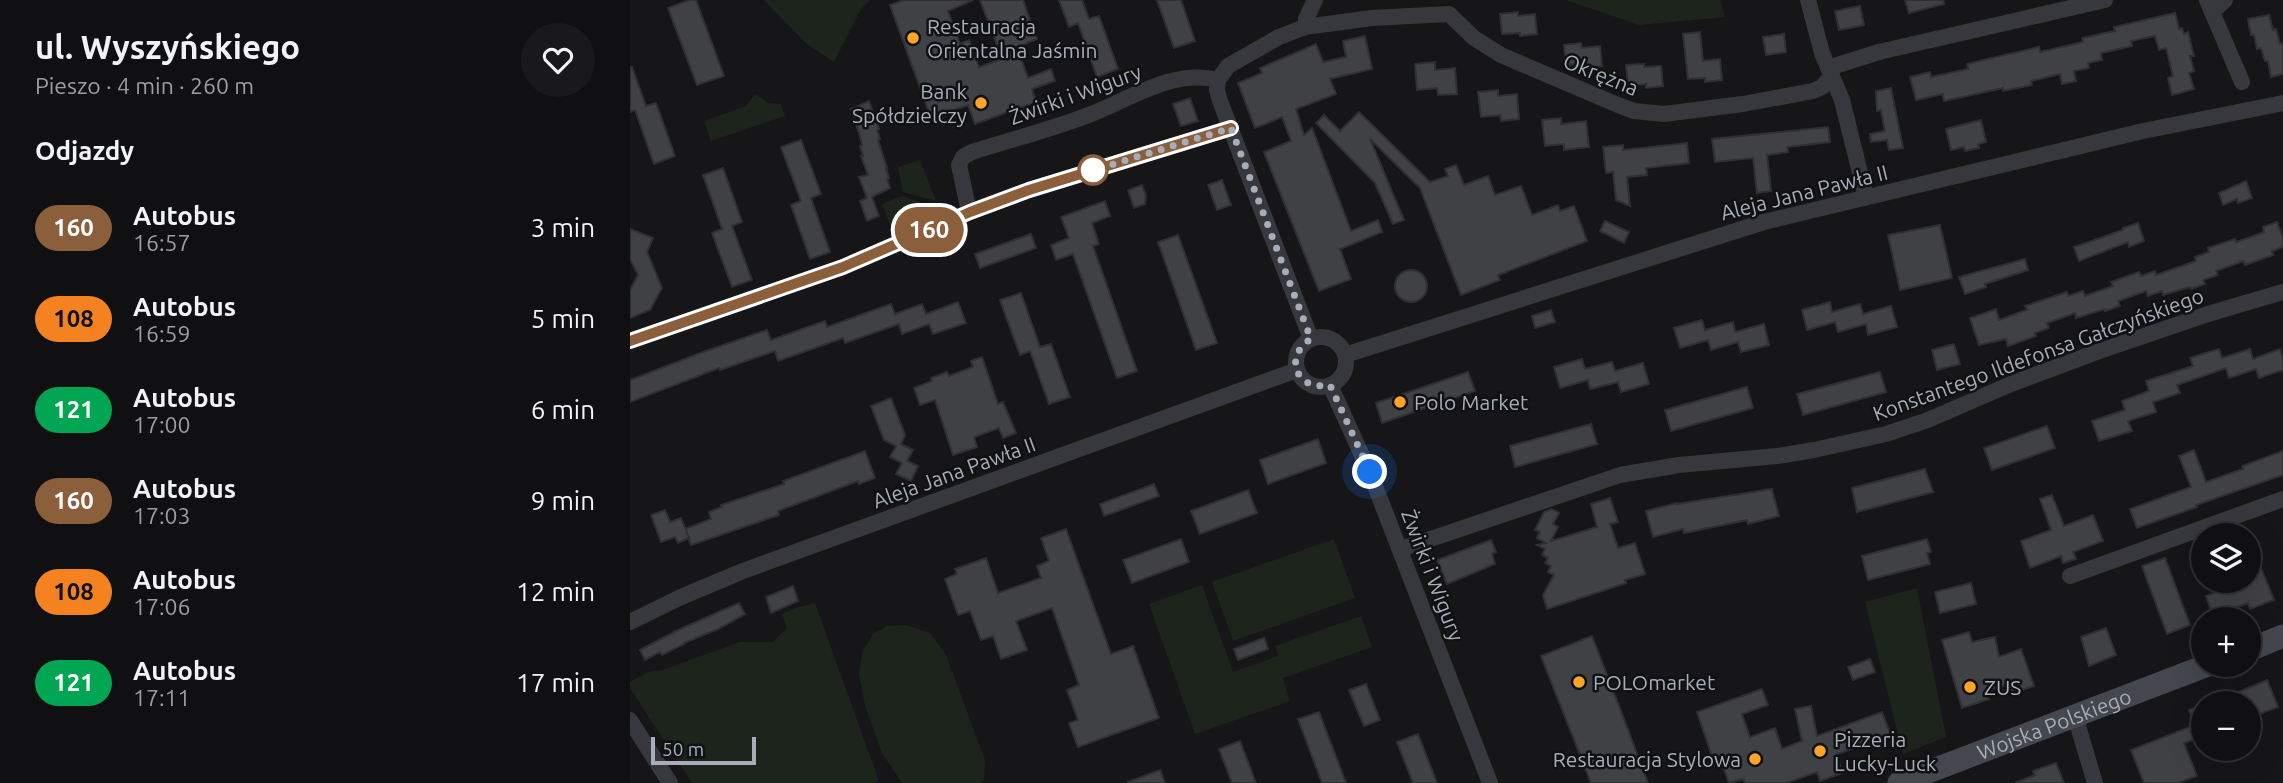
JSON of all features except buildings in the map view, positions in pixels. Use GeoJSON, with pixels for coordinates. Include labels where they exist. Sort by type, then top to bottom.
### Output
{"type":"FeatureCollection","features":[{"type":"Feature","properties":{"kind":"street"},"geometry":{"type":"LineString","coordinates":[[1311,339],[1217,90],[1218,80],[1228,66],[1279,37],[1305,27],[1315,0]]}},
{"type":"Feature","properties":{"kind":"street"},"geometry":{"type":"LineString","coordinates":[[1808,0],[1816,34],[1842,100],[1866,197]]}},
{"type":"Feature","properties":{"kind":"street","name":"Okrężna"},"geometry":{"type":"LineString","coordinates":[[1305,27],[1447,7],[1474,38],[1501,55],[1634,111],[1664,114],[1813,91],[1822,86],[1830,72],[1844,61],[2105,0]]}},
{"type":"Feature","properties":{"kind":"street"},"geometry":{"type":"LineString","coordinates":[[2225,0],[2209,6],[2242,82]]}},
{"type":"Feature","properties":{"kind":"street","name":"Żwirki i Wigury"},"geometry":{"type":"LineString","coordinates":[[970,212],[959,165],[963,157],[972,152],[1086,116],[1140,91],[1200,76],[1218,80]]}},
{"type":"Feature","properties":{"kind":"street","name":"Aleja Jana Pawła II"},"geometry":{"type":"LineString","coordinates":[[1345,355],[1764,222],[2143,131],[2283,103]]}},
{"type":"Feature","properties":{"kind":"street"},"geometry":{"type":"LineString","coordinates":[[630,341],[843,267],[970,212],[1060,180],[1231,128]]}},
{"type":"Feature","properties":{"kind":"street","name":"Konstantego Ildefonsa Gałczyńskiego"},"geometry":{"type":"LineString","coordinates":[[1401,549],[1628,473],[1777,456],[1886,434],[2082,358],[2208,314],[2283,292]]}},
{"type":"Feature","properties":{"kind":"street"},"geometry":{"type":"LineString","coordinates":[[1327,338],[1335,342],[1345,355],[1343,373],[1330,385],[1314,386],[1307,383],[1297,370],[1299,349],[1311,339],[1327,338]]}},
{"type":"Feature","properties":{"kind":"street","name":"Aleja Jana Pawła II"},"geometry":{"type":"LineString","coordinates":[[630,622],[743,571],[1297,370]]}},
{"type":"Feature","properties":{"kind":"street","name":"Żwirki i Wigury"},"geometry":{"type":"LineString","coordinates":[[1330,385],[1370,472],[1401,549],[1490,783]]}},
{"type":"Feature","properties":{"kind":"street"},"geometry":{"type":"LineString","coordinates":[[2070,576],[2283,499]]}},
{"type":"Feature","properties":{"kind":"street"},"geometry":{"type":"LineString","coordinates":[[2261,645],[2283,636]]}},
{"type":"Feature","properties":{"kind":"street","name":"Wojska Polskiego"},"geometry":{"type":"LineString","coordinates":[[1899,783],[2191,672]]}},
{"type":"Feature","properties":{"kind":"street"},"geometry":{"type":"LineString","coordinates":[[2076,716],[2095,783]]}},
{"type":"Feature","properties":{"kind":"street"},"geometry":{"type":"LineString","coordinates":[[630,720],[670,783]]}},
{"type":"Feature","properties":{"kind":"shaded area"},"geometry":{"type":"Polygon","coordinates":[[[764,0],[870,0],[861,9],[834,62],[808,45],[764,0]]]}},
{"type":"Feature","properties":{"kind":"shaded area"},"geometry":{"type":"Polygon","coordinates":[[[1566,0],[1720,0],[1725,17],[1639,25],[1566,0]]]}},
{"type":"Feature","properties":{"kind":"shaded area"},"geometry":{"type":"Polygon","coordinates":[[[755,94],[768,103],[781,104],[785,116],[711,141],[704,121],[746,106],[755,94]]]}},
{"type":"Feature","properties":{"kind":"shaded area"},"geometry":{"type":"Polygon","coordinates":[[[920,160],[936,201],[903,192],[898,167],[920,160]]]}},
{"type":"Feature","properties":{"kind":"shaded area"},"geometry":{"type":"Polygon","coordinates":[[[902,196],[935,207],[933,214],[892,230],[882,204],[902,196]]]}},
{"type":"Feature","properties":{"kind":"shaded area"},"geometry":{"type":"Polygon","coordinates":[[[1334,539],[1355,598],[1233,641],[1212,582],[1334,539]]]}},
{"type":"Feature","properties":{"kind":"shaded area"},"geometry":{"type":"Polygon","coordinates":[[[1202,585],[1233,672],[1278,656],[1275,646],[1361,616],[1372,647],[1283,678],[1290,701],[1195,734],[1149,604],[1202,585]]]}},
{"type":"Feature","properties":{"kind":"shaded area"},"geometry":{"type":"Polygon","coordinates":[[[1917,588],[1946,737],[1903,754],[1865,602],[1917,588]]]}},
{"type":"Feature","properties":{"kind":"shaded area"},"geometry":{"type":"Polygon","coordinates":[[[815,603],[879,781],[692,783],[630,688],[630,682],[648,672],[663,670],[739,642],[773,642],[787,628],[782,614],[815,603]]]}},
{"type":"Feature","properties":{"kind":"shaded area"},"geometry":{"type":"Polygon","coordinates":[[[906,625],[930,633],[946,655],[985,760],[984,779],[981,783],[902,783],[882,753],[865,706],[859,674],[862,653],[873,634],[888,626],[906,625]]]}},
{"type":"Feature","properties":{"kind":"bus line","name":"160"},"geometry":{"type":"LineString","coordinates":[[630,341],[843,267],[970,212],[1029,190],[1231,128]]}},
{"type":"Feature","properties":{"kind":"place","name":"Restauracja Orientalna Jaśmin"},"geometry":{"type":"Point","coordinates":[913,38]}},
{"type":"Feature","properties":{"kind":"place","name":"Bank Spółdzielczy"},"geometry":{"type":"Point","coordinates":[981,103]}},
{"type":"Feature","properties":{"kind":"place","name":"Polo Market"},"geometry":{"type":"Point","coordinates":[1400,402]}},
{"type":"Feature","properties":{"kind":"place","name":"POLOmarket"},"geometry":{"type":"Point","coordinates":[1579,682]}},
{"type":"Feature","properties":{"kind":"place","name":"ZUS"},"geometry":{"type":"Point","coordinates":[1970,687]}},
{"type":"Feature","properties":{"kind":"place","name":"Pizzeria Lucky-Luck"},"geometry":{"type":"Point","coordinates":[1820,751]}},
{"type":"Feature","properties":{"kind":"place","name":"Restauracja Stylowa"},"geometry":{"type":"Point","coordinates":[1755,759]}},
{"type":"Feature","properties":{"kind":"route"},"geometry":{"type":"LineString","coordinates":[[1093,170],[1091,171],[1231,128],[1311,339],[1299,349],[1296,356],[1297,370],[1307,383],[1322,387],[1330,385],[1370,472]]}}]}
